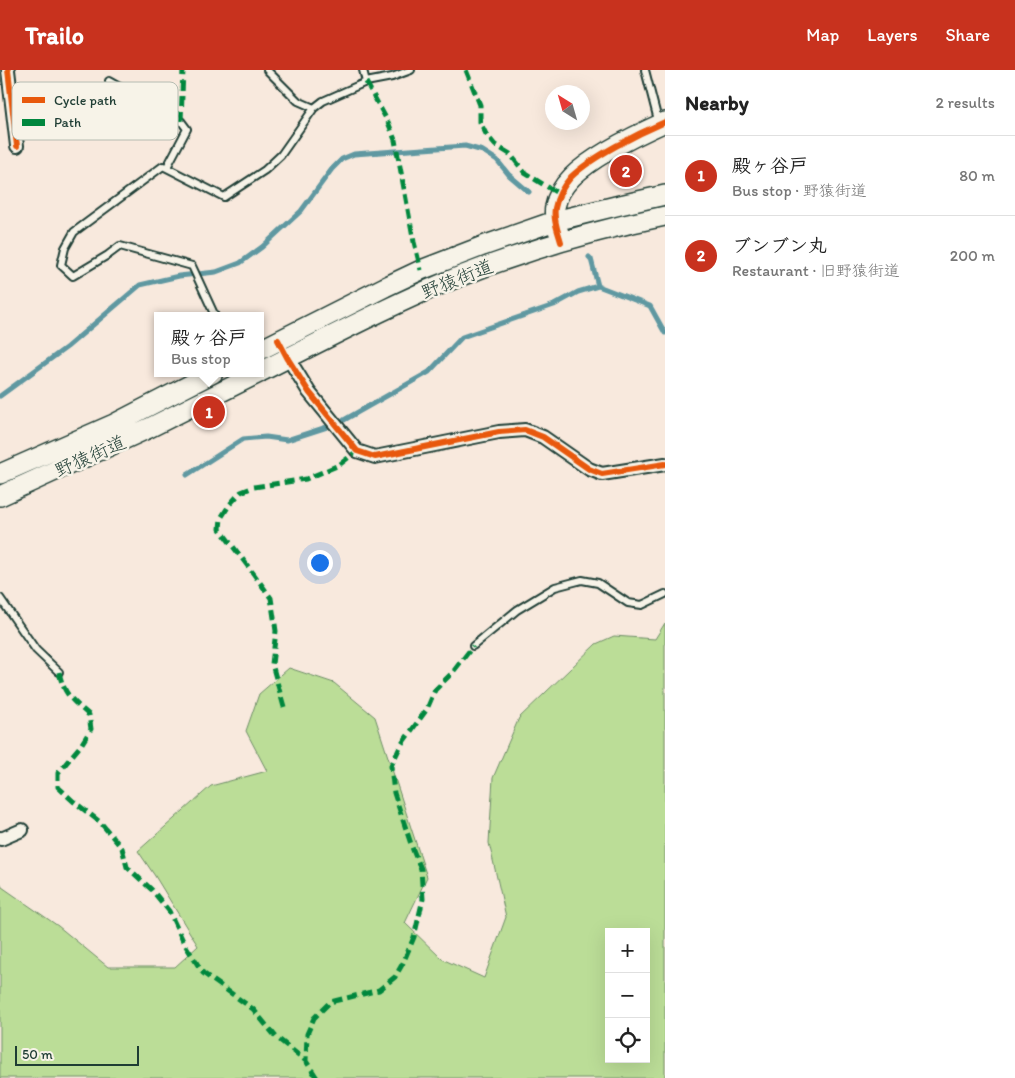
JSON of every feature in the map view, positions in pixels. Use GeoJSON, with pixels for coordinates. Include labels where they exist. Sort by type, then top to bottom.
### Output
{"type":"FeatureCollection","features":[{"type":"Feature","properties":{"kind":"main road"},"geometry":{"type":"LineString","coordinates":[[561,242],[555,221],[555,207],[559,194],[571,178],[607,152],[662,124]]}},
{"type":"Feature","properties":{"kind":"main road","name":"野猿街道"},"geometry":{"type":"LineString","coordinates":[[264,348],[421,270],[483,246],[555,221],[665,195]]}},
{"type":"Feature","properties":{"kind":"main road","name":"野猿街道"},"geometry":{"type":"LineString","coordinates":[[264,371],[358,323],[435,287],[482,268],[561,242],[665,216]]}},
{"type":"Feature","properties":{"kind":"main road","name":"野猿街道"},"geometry":{"type":"LineString","coordinates":[[0,474],[114,424],[205,377]]}},
{"type":"Feature","properties":{"kind":"main road","name":"野猿街道"},"geometry":{"type":"LineString","coordinates":[[0,496],[149,428],[251,377]]}},
{"type":"Feature","properties":{"kind":"street"},"geometry":{"type":"LineString","coordinates":[[8,70],[5,97],[12,126]]}},
{"type":"Feature","properties":{"kind":"street"},"geometry":{"type":"LineString","coordinates":[[16,140],[17,146]]}},
{"type":"Feature","properties":{"kind":"street"},"geometry":{"type":"LineString","coordinates":[[278,340],[309,392],[357,451],[375,457],[499,432],[525,430],[544,437],[589,469],[602,474],[665,464]]}},
{"type":"Feature","properties":{"kind":"street"},"geometry":{"type":"LineString","coordinates":[[0,838],[22,830]]}},
{"type":"Feature","properties":{"kind":"lane"},"geometry":{"type":"LineString","coordinates":[[267,70],[298,101],[314,108]]}},
{"type":"Feature","properties":{"kind":"lane"},"geometry":{"type":"LineString","coordinates":[[363,70],[366,82]]}},
{"type":"Feature","properties":{"kind":"lane"},"geometry":{"type":"LineString","coordinates":[[213,312],[192,266],[120,246],[73,276],[61,265],[65,248],[74,232],[163,166],[224,197],[265,170],[281,155],[314,108],[323,101],[366,82],[392,77],[411,70]]}},
{"type":"Feature","properties":{"kind":"lane"},"geometry":{"type":"LineString","coordinates":[[644,70],[662,124]]}},
{"type":"Feature","properties":{"kind":"lane"},"geometry":{"type":"LineString","coordinates":[[167,167],[187,129],[178,119]]}},
{"type":"Feature","properties":{"kind":"lane"},"geometry":{"type":"LineString","coordinates":[[473,646],[517,610],[555,587],[582,580],[598,583],[628,603],[642,605],[665,594]]}},
{"type":"Feature","properties":{"kind":"lane"},"geometry":{"type":"LineString","coordinates":[[0,598],[36,650],[59,672]]}},
{"type":"Feature","properties":{"kind":"green space"},"geometry":{"type":"Polygon","coordinates":[[[665,623],[665,1078],[0,1078],[0,883],[2,887],[58,926],[108,967],[175,967],[198,946],[138,851],[211,786],[267,771],[246,731],[259,694],[289,668],[334,683],[375,717],[427,877],[405,923],[442,959],[484,978],[506,917],[489,843],[493,778],[519,718],[596,644],[614,636],[655,639],[665,623]]]}},
{"type":"Feature","properties":{"kind":"waterway"},"geometry":{"type":"LineString","coordinates":[[0,396],[67,347],[140,285],[179,276],[216,272],[240,263],[262,247],[301,211],[332,169],[342,159],[354,154],[465,146],[483,151],[497,160],[509,175],[529,192]]}},
{"type":"Feature","properties":{"kind":"waterway"},"geometry":{"type":"LineString","coordinates":[[589,257],[598,286],[650,306],[665,333]]}},
{"type":"Feature","properties":{"kind":"waterway"},"geometry":{"type":"LineString","coordinates":[[344,420],[429,372],[462,337],[554,305],[578,292],[598,286]]}},
{"type":"Feature","properties":{"kind":"waterway"},"geometry":{"type":"LineString","coordinates":[[187,475],[243,439],[266,437],[287,440],[327,427]]}},
{"type":"Feature","properties":{"kind":"marked path"},"geometry":{"type":"LineString","coordinates":[[181,121],[183,70]]}},
{"type":"Feature","properties":{"kind":"marked path"},"geometry":{"type":"LineString","coordinates":[[466,70],[480,105],[480,122],[486,134],[495,145],[510,154],[525,173],[559,194]]}},
{"type":"Feature","properties":{"kind":"marked path"},"geometry":{"type":"LineString","coordinates":[[366,82],[388,122],[395,140],[421,270]]}},
{"type":"Feature","properties":{"kind":"marked path"},"geometry":{"type":"LineString","coordinates":[[284,707],[272,664],[276,631],[271,598],[220,529],[221,518],[241,492],[254,487],[306,479],[339,465],[357,451]]}},
{"type":"Feature","properties":{"kind":"marked path"},"geometry":{"type":"LineString","coordinates":[[317,1078],[306,1061],[307,1034],[314,1018],[330,1002],[379,990],[395,977],[414,937],[423,899],[421,869],[394,793],[391,766],[401,745],[427,709],[435,690],[453,672],[473,646]]}},
{"type":"Feature","properties":{"kind":"marked path"},"geometry":{"type":"LineString","coordinates":[[59,672],[66,692],[89,715],[91,729],[81,745],[58,773],[58,787],[100,822],[122,848],[127,867],[152,890],[169,911],[184,943],[203,973],[253,1009],[276,1037],[306,1061]]}},
{"type":"Feature","properties":{"kind":"cycle path"},"geometry":{"type":"LineString","coordinates":[[8,70],[12,104]]}},
{"type":"Feature","properties":{"kind":"cycle path"},"geometry":{"type":"LineString","coordinates":[[561,242],[555,221],[555,208],[561,191],[571,177],[591,161],[629,139],[665,122]]}},
{"type":"Feature","properties":{"kind":"cycle path"},"geometry":{"type":"LineString","coordinates":[[16,140],[17,146]]}},
{"type":"Feature","properties":{"kind":"cycle path"},"geometry":{"type":"LineString","coordinates":[[278,340],[309,392],[357,451],[375,457],[499,432],[525,430],[543,437],[589,469],[602,474],[665,464]]}},
{"type":"Feature","properties":{"kind":"place","name":"ブンブン丸"},"geometry":{"type":"Point","coordinates":[626,171]}},
{"type":"Feature","properties":{"kind":"place","name":"殿ヶ谷戸"},"geometry":{"type":"Point","coordinates":[209,412]}}]}
